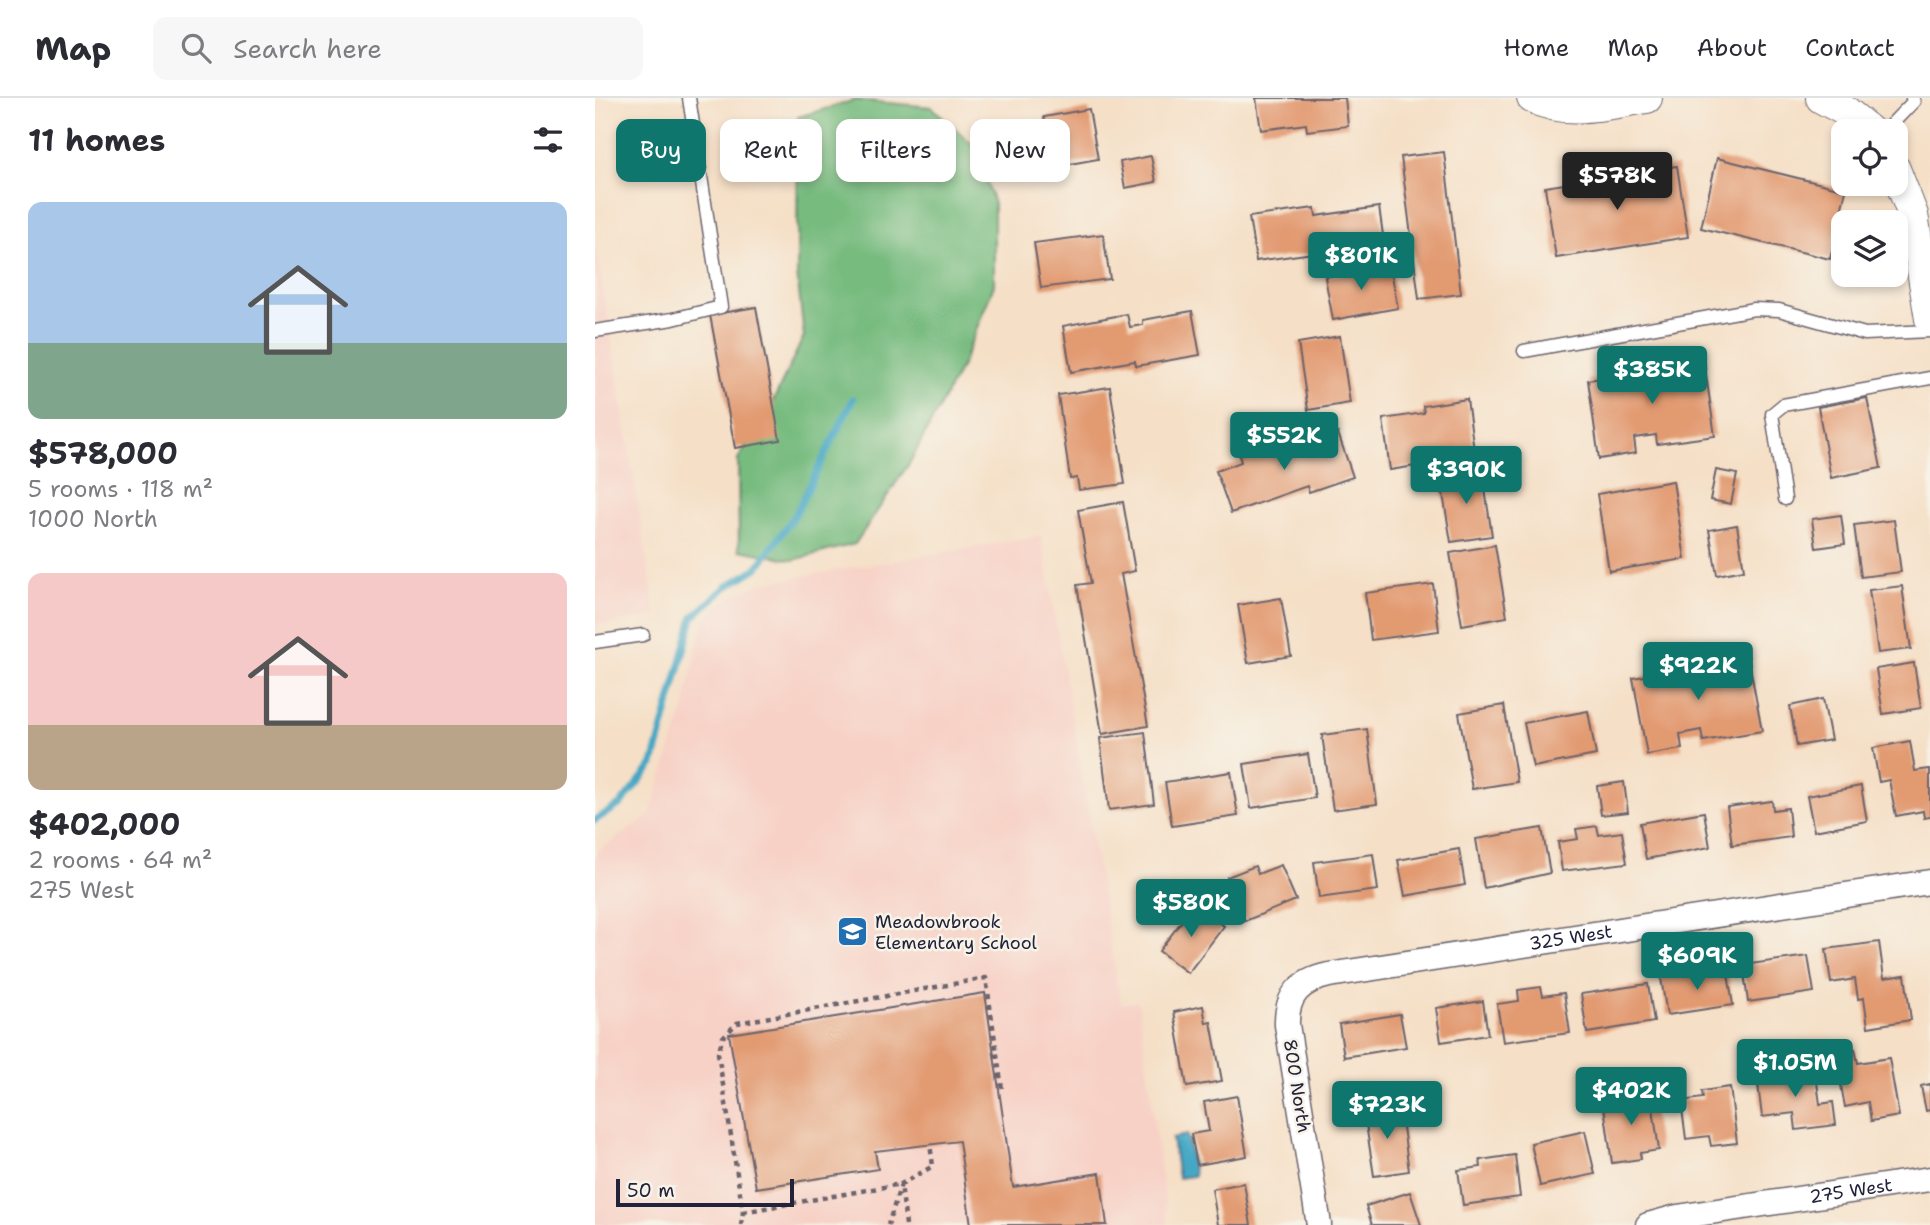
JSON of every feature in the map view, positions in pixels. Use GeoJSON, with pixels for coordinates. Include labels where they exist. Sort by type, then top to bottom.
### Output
{"type":"FeatureCollection","features":[{"type":"Feature","properties":{"kind":"street"},"geometry":{"type":"LineString","coordinates":[[1532,98],[1560,108],[1575,109],[1647,98]]}},
{"type":"Feature","properties":{"kind":"street"},"geometry":{"type":"LineString","coordinates":[[1821,98],[1855,119]]}},
{"type":"Feature","properties":{"kind":"street"},"geometry":{"type":"LineString","coordinates":[[1906,196],[1913,215],[1930,319]]}},
{"type":"Feature","properties":{"kind":"street","name":"325 West"},"geometry":{"type":"LineString","coordinates":[[1296,989],[1306,982],[1329,975],[1930,882]]}},
{"type":"Feature","properties":{"kind":"street","name":"800 North"},"geometry":{"type":"LineString","coordinates":[[1296,989],[1290,1000],[1287,1025],[1319,1225]]}},
{"type":"Feature","properties":{"kind":"street","name":"275 West"},"geometry":{"type":"LineString","coordinates":[[1648,1225],[1677,1217],[1762,1215],[1930,1179]]}},
{"type":"Feature","properties":{"kind":"lane"},"geometry":{"type":"LineString","coordinates":[[595,331],[673,319],[721,307],[689,98]]}},
{"type":"Feature","properties":{"kind":"lane"},"geometry":{"type":"LineString","coordinates":[[1896,119],[1914,99]]}},
{"type":"Feature","properties":{"kind":"lane"},"geometry":{"type":"LineString","coordinates":[[1524,351],[1754,309],[1779,310],[1865,334],[1930,331]]}},
{"type":"Feature","properties":{"kind":"lane"},"geometry":{"type":"LineString","coordinates":[[1785,499],[1772,414],[1777,409],[1783,405],[1930,378]]}},
{"type":"Feature","properties":{"kind":"lane"},"geometry":{"type":"LineString","coordinates":[[595,642],[643,635]]}},
{"type":"Feature","properties":{"kind":"path"},"geometry":{"type":"LineString","coordinates":[[741,1225],[743,1212],[718,1053],[723,1037],[737,1023],[986,978],[1002,1088]]}},
{"type":"Feature","properties":{"kind":"path"},"geometry":{"type":"LineString","coordinates":[[743,1212],[901,1184],[933,1167],[930,1144]]}},
{"type":"Feature","properties":{"kind":"path"},"geometry":{"type":"LineString","coordinates":[[888,1225],[901,1184]]}},
{"type":"Feature","properties":{"kind":"path"},"geometry":{"type":"LineString","coordinates":[[901,1184],[906,1225]]}},
{"type":"Feature","properties":{"kind":"shaded area"},"geometry":{"type":"Polygon","coordinates":[[[595,240],[656,616],[595,625],[595,240]]]}},
{"type":"Feature","properties":{"kind":"shaded area","name":"Meadowbrook Elementary School"},"geometry":{"type":"Polygon","coordinates":[[[1041,536],[1121,1004],[1138,1001],[1168,1225],[595,1225],[595,853],[649,816],[683,713],[699,637],[707,616],[730,597],[763,583],[1041,536]]]}},
{"type":"Feature","properties":{"kind":"green space"},"geometry":{"type":"Polygon","coordinates":[[[855,100],[932,107],[945,119],[836,119],[836,182],[956,182],[956,129],[970,142],[970,182],[987,182],[994,204],[994,285],[962,365],[910,462],[855,544],[793,560],[739,550],[738,459],[771,406],[804,336],[797,274],[798,182],[822,182],[822,119],[798,117],[855,100]]]}},
{"type":"Feature","properties":{"kind":"water"},"geometry":{"type":"Polygon","coordinates":[[[1187,1135],[1194,1176],[1178,1178],[1172,1138],[1187,1135]]]}},
{"type":"Feature","properties":{"kind":"building"},"geometry":{"type":"Polygon","coordinates":[[[1256,98],[1345,98],[1348,126],[1307,131],[1306,124],[1261,130],[1256,98]]]}},
{"type":"Feature","properties":{"kind":"building"},"geometry":{"type":"Polygon","coordinates":[[[1089,109],[1098,159],[1070,164],[1070,119],[1044,117],[1089,109]]]}},
{"type":"Feature","properties":{"kind":"building"},"geometry":{"type":"Polygon","coordinates":[[[1444,152],[1461,294],[1419,299],[1401,157],[1444,152]]]}},
{"type":"Feature","properties":{"kind":"building"},"geometry":{"type":"Polygon","coordinates":[[[1151,156],[1156,182],[1125,188],[1120,162],[1151,156]]]}},
{"type":"Feature","properties":{"kind":"building"},"geometry":{"type":"Polygon","coordinates":[[[1717,158],[1831,186],[1831,196],[1845,196],[1841,210],[1831,210],[1830,259],[1701,228],[1717,158]]]}},
{"type":"Feature","properties":{"kind":"building"},"geometry":{"type":"Polygon","coordinates":[[[1677,166],[1688,237],[1556,258],[1545,187],[1677,166]]]}},
{"type":"Feature","properties":{"kind":"building"},"geometry":{"type":"Polygon","coordinates":[[[1379,207],[1386,256],[1350,261],[1348,248],[1256,261],[1249,217],[1315,208],[1316,216],[1379,207]]]}},
{"type":"Feature","properties":{"kind":"building"},"geometry":{"type":"Polygon","coordinates":[[[1103,234],[1110,279],[1041,288],[1034,243],[1103,234]]]}},
{"type":"Feature","properties":{"kind":"building"},"geometry":{"type":"Polygon","coordinates":[[[1390,265],[1398,308],[1333,320],[1325,277],[1390,265]]]}},
{"type":"Feature","properties":{"kind":"building"},"geometry":{"type":"Polygon","coordinates":[[[756,307],[780,440],[735,448],[710,315],[756,307]]]}},
{"type":"Feature","properties":{"kind":"building"},"geometry":{"type":"Polygon","coordinates":[[[1192,311],[1200,355],[1136,366],[1135,361],[1071,372],[1063,326],[1127,314],[1130,327],[1143,325],[1143,320],[1192,311]]]}},
{"type":"Feature","properties":{"kind":"building"},"geometry":{"type":"Polygon","coordinates":[[[1340,336],[1350,403],[1308,410],[1298,343],[1340,336]]]}},
{"type":"Feature","properties":{"kind":"building"},"geometry":{"type":"Polygon","coordinates":[[[1703,354],[1715,436],[1657,444],[1656,435],[1634,438],[1636,453],[1599,459],[1588,380],[1644,372],[1643,363],[1703,354]]]}},
{"type":"Feature","properties":{"kind":"building"},"geometry":{"type":"Polygon","coordinates":[[[1110,387],[1125,484],[1079,490],[1077,478],[1070,479],[1058,395],[1110,387]]]}},
{"type":"Feature","properties":{"kind":"building"},"geometry":{"type":"Polygon","coordinates":[[[1867,398],[1881,468],[1831,478],[1818,407],[1867,398]]]}},
{"type":"Feature","properties":{"kind":"building"},"geometry":{"type":"Polygon","coordinates":[[[1467,399],[1474,450],[1433,456],[1434,463],[1390,470],[1383,419],[1424,413],[1423,406],[1467,399]]]}},
{"type":"Feature","properties":{"kind":"building"},"geometry":{"type":"Polygon","coordinates":[[[1338,433],[1353,477],[1309,492],[1307,486],[1231,513],[1216,471],[1241,462],[1239,455],[1274,443],[1278,453],[1338,433]]]}},
{"type":"Feature","properties":{"kind":"building"},"geometry":{"type":"Polygon","coordinates":[[[1482,469],[1492,536],[1451,542],[1440,476],[1482,469]]]}},
{"type":"Feature","properties":{"kind":"building"},"geometry":{"type":"Polygon","coordinates":[[[1716,470],[1737,474],[1731,504],[1710,500],[1716,470]]]}},
{"type":"Feature","properties":{"kind":"building"},"geometry":{"type":"Polygon","coordinates":[[[1673,481],[1685,559],[1609,571],[1597,494],[1673,481]]]}},
{"type":"Feature","properties":{"kind":"building"},"geometry":{"type":"Polygon","coordinates":[[[1123,502],[1135,571],[1121,574],[1148,726],[1102,734],[1077,585],[1091,583],[1078,510],[1123,502]]]}},
{"type":"Feature","properties":{"kind":"building"},"geometry":{"type":"Polygon","coordinates":[[[1841,515],[1845,544],[1816,548],[1812,519],[1841,515]]]}},
{"type":"Feature","properties":{"kind":"building"},"geometry":{"type":"Polygon","coordinates":[[[1894,520],[1901,572],[1861,577],[1854,525],[1894,520]]]}},
{"type":"Feature","properties":{"kind":"building"},"geometry":{"type":"Polygon","coordinates":[[[1737,525],[1744,570],[1717,575],[1709,530],[1737,525]]]}},
{"type":"Feature","properties":{"kind":"building"},"geometry":{"type":"Polygon","coordinates":[[[1495,545],[1507,617],[1462,625],[1450,553],[1495,545]]]}},
{"type":"Feature","properties":{"kind":"building"},"geometry":{"type":"Polygon","coordinates":[[[1433,584],[1439,631],[1371,640],[1365,593],[1433,584]]]}},
{"type":"Feature","properties":{"kind":"building"},"geometry":{"type":"Polygon","coordinates":[[[1902,586],[1911,649],[1878,653],[1869,590],[1902,586]]]}},
{"type":"Feature","properties":{"kind":"building"},"geometry":{"type":"Polygon","coordinates":[[[1281,598],[1291,656],[1248,663],[1238,605],[1281,598]]]}},
{"type":"Feature","properties":{"kind":"building"},"geometry":{"type":"Polygon","coordinates":[[[1747,650],[1762,731],[1703,741],[1701,730],[1680,734],[1682,749],[1647,755],[1633,678],[1690,668],[1689,660],[1747,650]]]}},
{"type":"Feature","properties":{"kind":"building"},"geometry":{"type":"Polygon","coordinates":[[[1914,663],[1921,708],[1883,714],[1876,669],[1914,663]]]}},
{"type":"Feature","properties":{"kind":"building"},"geometry":{"type":"Polygon","coordinates":[[[1823,699],[1831,740],[1797,746],[1790,706],[1823,699]]]}},
{"type":"Feature","properties":{"kind":"building"},"geometry":{"type":"Polygon","coordinates":[[[1504,705],[1517,782],[1472,789],[1459,713],[1504,705]]]}},
{"type":"Feature","properties":{"kind":"building"},"geometry":{"type":"Polygon","coordinates":[[[1588,711],[1596,755],[1533,767],[1524,723],[1588,711]]]}},
{"type":"Feature","properties":{"kind":"building"},"geometry":{"type":"Polygon","coordinates":[[[1367,729],[1377,804],[1333,810],[1322,735],[1367,729]]]}},
{"type":"Feature","properties":{"kind":"building"},"geometry":{"type":"Polygon","coordinates":[[[1145,732],[1154,804],[1109,810],[1100,738],[1145,732]]]}},
{"type":"Feature","properties":{"kind":"building"},"geometry":{"type":"Polygon","coordinates":[[[1910,741],[1915,771],[1930,769],[1930,817],[1924,818],[1923,811],[1896,816],[1889,780],[1879,782],[1873,748],[1910,741]]]}},
{"type":"Feature","properties":{"kind":"building"},"geometry":{"type":"Polygon","coordinates":[[[1308,754],[1315,798],[1251,808],[1244,764],[1308,754]]]}},
{"type":"Feature","properties":{"kind":"building"},"geometry":{"type":"Polygon","coordinates":[[[1231,772],[1238,816],[1172,826],[1165,782],[1231,772]]]}},
{"type":"Feature","properties":{"kind":"building"},"geometry":{"type":"Polygon","coordinates":[[[1624,782],[1628,812],[1601,815],[1597,786],[1624,782]]]}},
{"type":"Feature","properties":{"kind":"building"},"geometry":{"type":"Polygon","coordinates":[[[1861,786],[1867,821],[1814,831],[1807,796],[1861,786]]]}},
{"type":"Feature","properties":{"kind":"building"},"geometry":{"type":"Polygon","coordinates":[[[1772,801],[1773,810],[1788,808],[1791,837],[1732,845],[1727,807],[1772,801]]]}},
{"type":"Feature","properties":{"kind":"building"},"geometry":{"type":"Polygon","coordinates":[[[1704,812],[1710,847],[1646,859],[1640,823],[1704,812]]]}},
{"type":"Feature","properties":{"kind":"building"},"geometry":{"type":"Polygon","coordinates":[[[1597,826],[1599,835],[1622,832],[1627,863],[1562,871],[1558,842],[1578,839],[1576,829],[1597,826]]]}},
{"type":"Feature","properties":{"kind":"building"},"geometry":{"type":"Polygon","coordinates":[[[1542,828],[1550,873],[1484,888],[1476,839],[1542,828]]]}},
{"type":"Feature","properties":{"kind":"building"},"geometry":{"type":"Polygon","coordinates":[[[1459,849],[1465,885],[1405,896],[1398,860],[1459,849]]]}},
{"type":"Feature","properties":{"kind":"building"},"geometry":{"type":"Polygon","coordinates":[[[1373,854],[1378,890],[1319,898],[1314,862],[1373,854]]]}},
{"type":"Feature","properties":{"kind":"building"},"geometry":{"type":"Polygon","coordinates":[[[1281,865],[1296,900],[1245,921],[1227,877],[1255,866],[1258,874],[1281,865]]]}},
{"type":"Feature","properties":{"kind":"building"},"geometry":{"type":"Polygon","coordinates":[[[1195,904],[1224,926],[1188,973],[1159,951],[1195,904]]]}},
{"type":"Feature","properties":{"kind":"building"},"geometry":{"type":"Polygon","coordinates":[[[1879,942],[1884,978],[1905,975],[1911,1020],[1868,1027],[1864,998],[1858,999],[1855,979],[1831,983],[1826,949],[1879,942]]]}},
{"type":"Feature","properties":{"kind":"building"},"geometry":{"type":"Polygon","coordinates":[[[1808,956],[1814,992],[1748,1002],[1743,965],[1808,956]]]}},
{"type":"Feature","properties":{"kind":"building"},"geometry":{"type":"Polygon","coordinates":[[[1727,968],[1733,1005],[1667,1015],[1661,978],[1727,968]]]}},
{"type":"Feature","properties":{"kind":"building"},"geometry":{"type":"Polygon","coordinates":[[[1648,984],[1654,1022],[1587,1033],[1581,994],[1648,984]]]}},
{"type":"Feature","properties":{"kind":"building"},"geometry":{"type":"Polygon","coordinates":[[[1541,987],[1543,996],[1564,993],[1570,1033],[1503,1042],[1497,1004],[1519,1001],[1518,990],[1541,987]]]}},
{"type":"Feature","properties":{"kind":"building","name":"Meadowbrook Elementary School"},"geometry":{"type":"Polygon","coordinates":[[[985,993],[1013,1187],[1100,1173],[1107,1225],[971,1225],[959,1141],[875,1151],[878,1169],[756,1188],[729,1034],[985,993]]]}},
{"type":"Feature","properties":{"kind":"building"},"geometry":{"type":"Polygon","coordinates":[[[1483,1001],[1488,1035],[1441,1042],[1436,1008],[1483,1001]]]}},
{"type":"Feature","properties":{"kind":"building"},"geometry":{"type":"Polygon","coordinates":[[[1203,1006],[1206,1023],[1211,1022],[1222,1081],[1187,1087],[1174,1012],[1203,1006]]]}},
{"type":"Feature","properties":{"kind":"building"},"geometry":{"type":"Polygon","coordinates":[[[1400,1014],[1406,1047],[1344,1057],[1339,1024],[1400,1014]]]}},
{"type":"Feature","properties":{"kind":"building"},"geometry":{"type":"Polygon","coordinates":[[[1855,1049],[1858,1063],[1889,1058],[1899,1116],[1871,1121],[1868,1102],[1845,1107],[1835,1052],[1855,1049]]]}},
{"type":"Feature","properties":{"kind":"building"},"geometry":{"type":"Polygon","coordinates":[[[1815,1068],[1820,1104],[1833,1102],[1836,1125],[1796,1130],[1794,1113],[1762,1117],[1757,1076],[1815,1068]]]}},
{"type":"Feature","properties":{"kind":"building"},"geometry":{"type":"Polygon","coordinates":[[[1930,1084],[1930,1110],[1926,1111],[1921,1086],[1930,1084]]]}},
{"type":"Feature","properties":{"kind":"building"},"geometry":{"type":"Polygon","coordinates":[[[1730,1087],[1737,1143],[1711,1146],[1709,1136],[1686,1139],[1681,1101],[1703,1098],[1702,1091],[1730,1087]]]}},
{"type":"Feature","properties":{"kind":"building"},"geometry":{"type":"Polygon","coordinates":[[[1651,1094],[1659,1150],[1640,1153],[1641,1159],[1612,1163],[1603,1100],[1651,1094]]]}},
{"type":"Feature","properties":{"kind":"building"},"geometry":{"type":"Polygon","coordinates":[[[1237,1096],[1247,1156],[1197,1165],[1191,1134],[1209,1131],[1204,1102],[1237,1096]]]}},
{"type":"Feature","properties":{"kind":"building"},"geometry":{"type":"Polygon","coordinates":[[[1400,1105],[1409,1171],[1374,1176],[1364,1111],[1400,1105]]]}},
{"type":"Feature","properties":{"kind":"building"},"geometry":{"type":"Polygon","coordinates":[[[1585,1131],[1595,1174],[1540,1186],[1531,1143],[1585,1131]]]}},
{"type":"Feature","properties":{"kind":"building"},"geometry":{"type":"Polygon","coordinates":[[[1515,1155],[1520,1197],[1463,1205],[1458,1170],[1481,1167],[1480,1160],[1515,1155]]]}},
{"type":"Feature","properties":{"kind":"building"},"geometry":{"type":"Polygon","coordinates":[[[1244,1183],[1251,1225],[1218,1225],[1212,1189],[1244,1183]]]}},
{"type":"Feature","properties":{"kind":"building"},"geometry":{"type":"Polygon","coordinates":[[[1410,1192],[1421,1225],[1372,1225],[1366,1206],[1410,1192]]]}},
{"type":"Feature","properties":{"kind":"waterway"},"geometry":{"type":"LineString","coordinates":[[595,820],[621,804],[653,764],[693,617],[726,587],[757,568],[795,515],[853,399]]}},
{"type":"Feature","properties":{"kind":"place","name":"Meadowbrook Elementary School"},"geometry":{"type":"Point","coordinates":[852,932]}}]}
